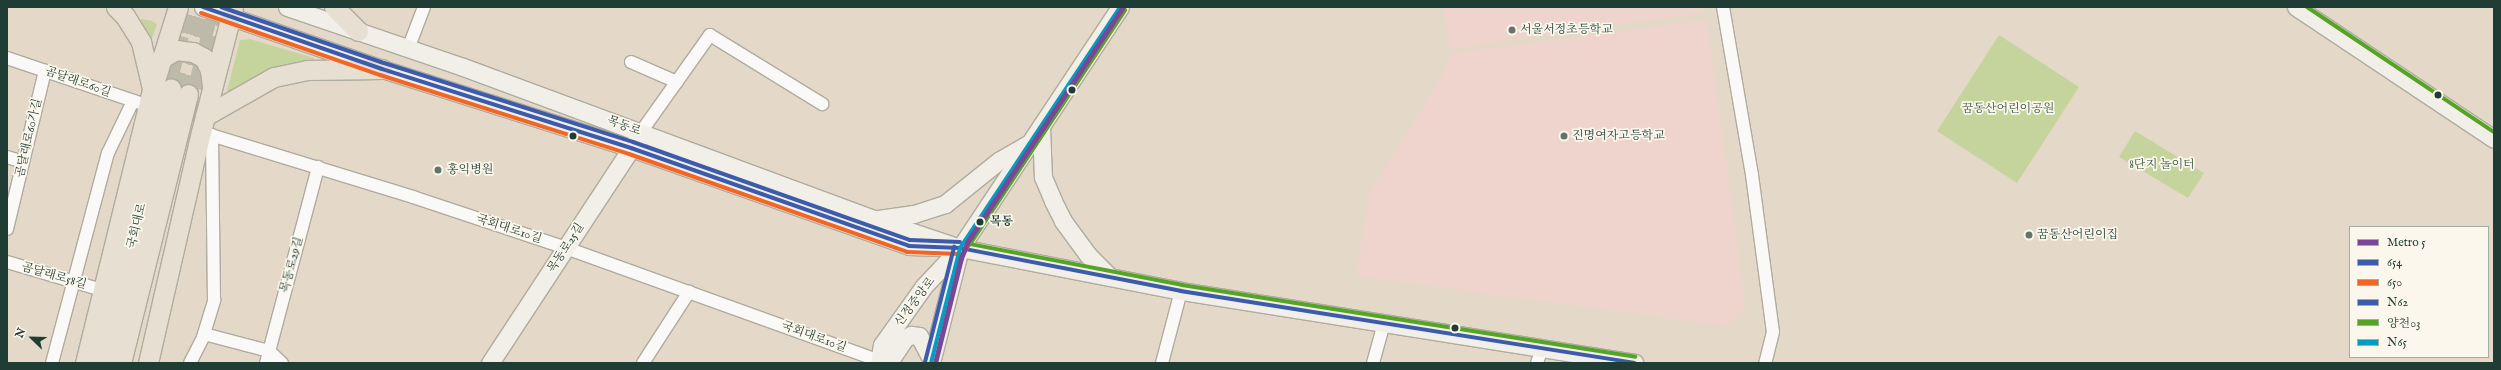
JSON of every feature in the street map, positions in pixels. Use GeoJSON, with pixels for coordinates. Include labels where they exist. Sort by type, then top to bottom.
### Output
{"type":"FeatureCollection","features":[{"type":"Feature","properties":{"kind":"main road"},"geometry":{"type":"LineString","coordinates":[[116,7],[125,16],[141,42],[145,99]]}},
{"type":"Feature","properties":{"kind":"main road"},"geometry":{"type":"LineString","coordinates":[[85,363],[145,99],[162,58],[178,7]]}},
{"type":"Feature","properties":{"kind":"main road","name":"목동로"},"geometry":{"type":"LineString","coordinates":[[204,7],[232,11],[382,69],[631,148],[909,246],[960,248]]}},
{"type":"Feature","properties":{"kind":"main road","name":"목동로"},"geometry":{"type":"LineString","coordinates":[[287,7],[641,132],[874,219],[960,248],[1181,291],[1384,323],[1540,356],[1634,363]]}},
{"type":"Feature","properties":{"kind":"main road"},"geometry":{"type":"LineString","coordinates":[[334,7],[358,31]]}},
{"type":"Feature","properties":{"kind":"main road"},"geometry":{"type":"LineString","coordinates":[[931,361],[960,248],[1120,7]]}},
{"type":"Feature","properties":{"kind":"main road"},"geometry":{"type":"LineString","coordinates":[[2296,7],[2494,139]]}},
{"type":"Feature","properties":{"kind":"main road"},"geometry":{"type":"LineString","coordinates":[[148,363],[206,128],[213,90],[232,11]]}},
{"type":"Feature","properties":{"kind":"main road"},"geometry":{"type":"LineString","coordinates":[[162,58],[176,50],[194,52],[204,58],[210,70],[213,90]]}},
{"type":"Feature","properties":{"kind":"main road"},"geometry":{"type":"LineString","coordinates":[[206,128],[274,77],[307,70],[382,69]]}},
{"type":"Feature","properties":{"kind":"main road","name":"국회대로"},"geometry":{"type":"LineString","coordinates":[[102,363],[180,91],[121,363]]}},
{"type":"Feature","properties":{"kind":"main road"},"geometry":{"type":"LineString","coordinates":[[1041,126],[1043,177],[1053,200],[1063,221],[1088,256],[1110,277]]}},
{"type":"Feature","properties":{"kind":"main road","name":"목동로25길"},"geometry":{"type":"LineString","coordinates":[[490,363],[641,132]]}},
{"type":"Feature","properties":{"kind":"main road"},"geometry":{"type":"LineString","coordinates":[[874,219],[914,214],[945,204],[1000,160],[1030,143]]}},
{"type":"Feature","properties":{"kind":"main road","name":"신정중앙로"},"geometry":{"type":"LineString","coordinates":[[880,362],[882,345],[924,286],[960,248]]}},
{"type":"Feature","properties":{"kind":"main road","name":"신정중앙로"},"geometry":{"type":"LineString","coordinates":[[880,362],[893,356],[905,338],[911,335],[919,336],[931,361]]}},
{"type":"Feature","properties":{"kind":"street"},"geometry":{"type":"LineString","coordinates":[[408,49],[424,7]]}},
{"type":"Feature","properties":{"kind":"street"},"geometry":{"type":"LineString","coordinates":[[1723,7],[1752,175],[1772,332],[1765,363]]}},
{"type":"Feature","properties":{"kind":"street"},"geometry":{"type":"LineString","coordinates":[[641,132],[710,35],[822,104]]}},
{"type":"Feature","properties":{"kind":"street","name":"곰달래로60길"},"geometry":{"type":"LineString","coordinates":[[7,58],[45,71],[145,99]]}},
{"type":"Feature","properties":{"kind":"street"},"geometry":{"type":"LineString","coordinates":[[631,62],[677,82]]}},
{"type":"Feature","properties":{"kind":"street","name":"곰달래로60가길"},"geometry":{"type":"LineString","coordinates":[[7,229],[45,71]]}},
{"type":"Feature","properties":{"kind":"street"},"geometry":{"type":"LineString","coordinates":[[52,363],[72,281],[108,153],[145,99]]}},
{"type":"Feature","properties":{"kind":"street"},"geometry":{"type":"LineString","coordinates":[[190,363],[204,334],[214,300],[206,128]]}},
{"type":"Feature","properties":{"kind":"street","name":"국회대로10길"},"geometry":{"type":"LineString","coordinates":[[206,128],[318,167],[566,248],[880,362]]}},
{"type":"Feature","properties":{"kind":"street"},"geometry":{"type":"LineString","coordinates":[[7,157],[23,162]]}},
{"type":"Feature","properties":{"kind":"street","name":"목동로29길"},"geometry":{"type":"LineString","coordinates":[[268,357],[318,167]]}},
{"type":"Feature","properties":{"kind":"street","name":"곰달래로58길"},"geometry":{"type":"LineString","coordinates":[[7,262],[102,290]]}},
{"type":"Feature","properties":{"kind":"street"},"geometry":{"type":"LineString","coordinates":[[1162,363],[1181,291]]}},
{"type":"Feature","properties":{"kind":"street"},"geometry":{"type":"LineString","coordinates":[[643,363],[688,292]]}},
{"type":"Feature","properties":{"kind":"street"},"geometry":{"type":"LineString","coordinates":[[1373,363],[1384,323]]}},
{"type":"Feature","properties":{"kind":"street"},"geometry":{"type":"LineString","coordinates":[[204,334],[282,363]]}},
{"type":"Feature","properties":{"kind":"shaded area","name":"서울서정초등학교"},"geometry":{"type":"Polygon","coordinates":[[[1443,7],[1704,7],[1705,12],[1450,49],[1443,7]]]}},
{"type":"Feature","properties":{"kind":"shaded area","name":"진명여자고등학교"},"geometry":{"type":"Polygon","coordinates":[[[1707,20],[1746,309],[1727,326],[1356,276],[1369,194],[1441,78],[1452,53],[1707,20]]]}},
{"type":"Feature","properties":{"kind":"green space"},"geometry":{"type":"Polygon","coordinates":[[[142,19],[152,21],[157,24],[151,41],[146,42],[135,23],[142,19]]]}},
{"type":"Feature","properties":{"kind":"green space","name":"꿈동산어린이공원"},"geometry":{"type":"Polygon","coordinates":[[[1999,35],[2079,87],[2017,183],[1937,131],[1999,35]]]}},
{"type":"Feature","properties":{"kind":"green space"},"geometry":{"type":"Polygon","coordinates":[[[250,39],[314,58],[313,63],[235,92],[227,91],[240,40],[250,39]]]}},
{"type":"Feature","properties":{"kind":"green space","name":"8단지 놀이터"},"geometry":{"type":"Polygon","coordinates":[[[2135,131],[2204,173],[2188,198],[2119,157],[2135,131]]]}},
{"type":"Feature","properties":{"kind":"tunnel"},"geometry":{"type":"LineString","coordinates":[[171,89],[192,7]]}},
{"type":"Feature","properties":{"kind":"tunnel"},"geometry":{"type":"LineString","coordinates":[[188,94],[210,7]]}},
{"type":"Feature","properties":{"kind":"tunnel"},"geometry":{"type":"LineString","coordinates":[[190,121],[220,7]]}},
{"type":"Feature","properties":{"kind":"tunnel"},"geometry":{"type":"LineString","coordinates":[[159,111],[178,35]]}},
{"type":"Feature","properties":{"kind":"metro line","name":"5"},"geometry":{"type":"LineString","coordinates":[[935,363],[961,258],[968,241],[1123,7]]}},
{"type":"Feature","properties":{"kind":"transit line","name":"654"},"geometry":{"type":"LineString","coordinates":[[203,7],[382,69],[631,148],[909,246],[960,248],[1181,291],[1634,363]]}},
{"type":"Feature","properties":{"kind":"transit line","name":"N62"},"geometry":{"type":"LineString","coordinates":[[221,7],[384,63],[633,142],[910,240],[960,242]]}},
{"type":"Feature","properties":{"kind":"transit line","name":"N65"},"geometry":{"type":"LineString","coordinates":[[931,363],[960,248],[1120,7]]}},
{"type":"Feature","properties":{"kind":"transit line","name":"양천03"},"geometry":{"type":"LineString","coordinates":[[2307,7],[2494,132]]}},
{"type":"Feature","properties":{"kind":"transit line","name":"650"},"geometry":{"type":"LineString","coordinates":[[965,251],[1125,10]]}},
{"type":"Feature","properties":{"kind":"transit line","name":"양천03"},"geometry":{"type":"LineString","coordinates":[[1125,10],[970,244],[1182,285],[1635,357]]}},
{"type":"Feature","properties":{"kind":"transit line","name":"650"},"geometry":{"type":"LineString","coordinates":[[201,13],[380,75],[629,154],[907,252],[960,254]]}},
{"type":"Feature","properties":{"kind":"transit line","name":"N62"},"geometry":{"type":"LineString","coordinates":[[925,362],[954,247]]}},
{"type":"Feature","properties":{"kind":"place","name":"서울서정초등학교"},"geometry":{"type":"Point","coordinates":[1512,30]}},
{"type":"Feature","properties":{"kind":"place","name":"진명여자고등학교"},"geometry":{"type":"Point","coordinates":[1564,136]}},
{"type":"Feature","properties":{"kind":"place","name":"홍익병원"},"geometry":{"type":"Point","coordinates":[438,170]}},
{"type":"Feature","properties":{"kind":"place","name":"목동"},"geometry":{"type":"Point","coordinates":[980,222]}},
{"type":"Feature","properties":{"kind":"place","name":"꿈동산어린이집"},"geometry":{"type":"Point","coordinates":[2029,235]}}]}
